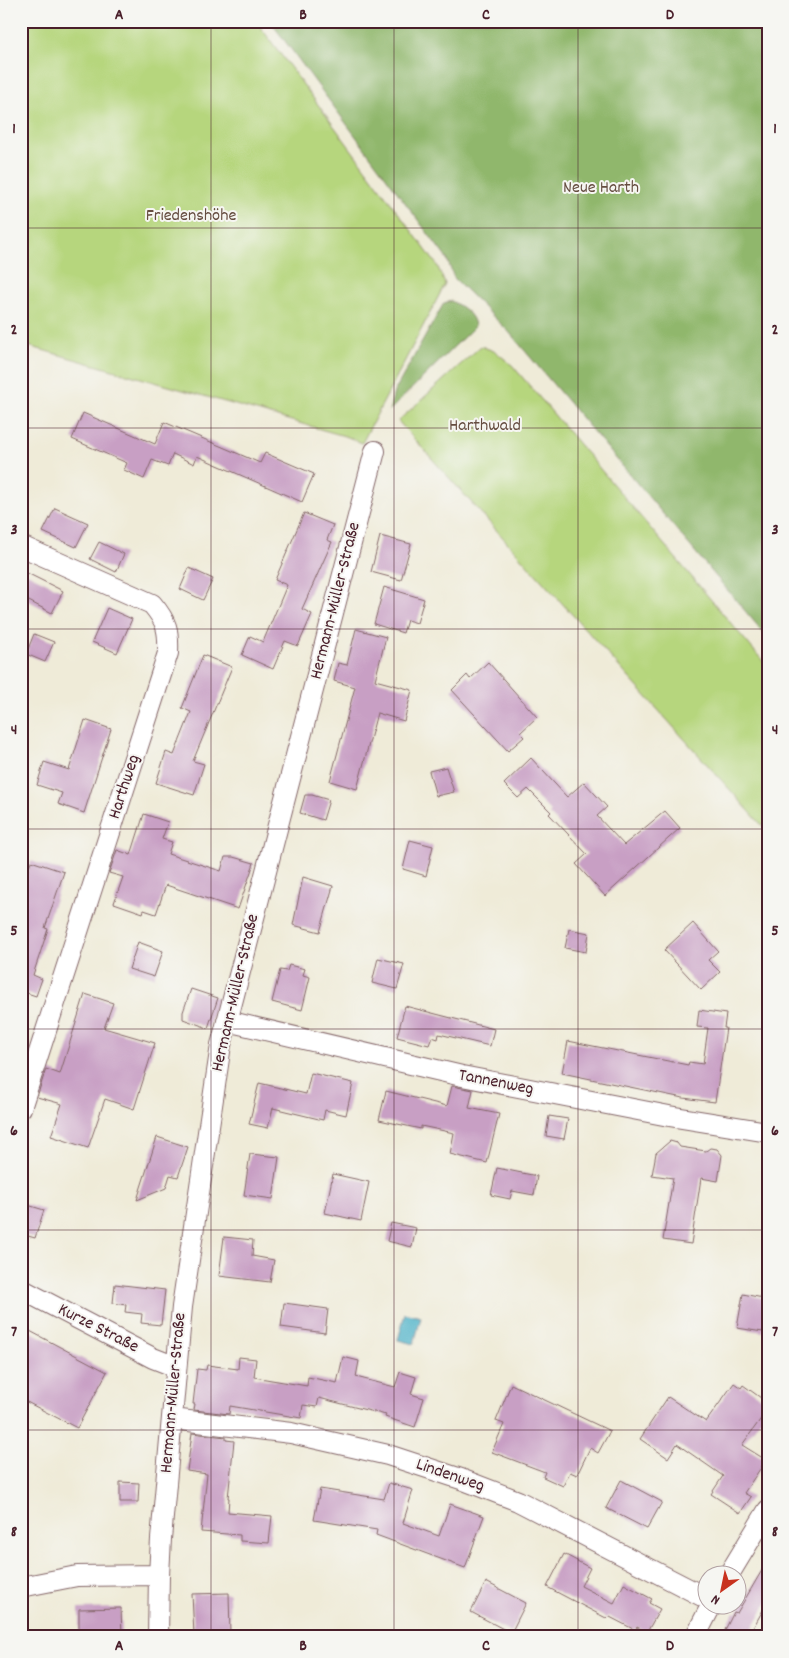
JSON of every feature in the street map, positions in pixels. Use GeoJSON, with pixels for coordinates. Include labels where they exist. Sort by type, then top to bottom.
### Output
{"type":"FeatureCollection","features":[{"type":"Feature","properties":{"kind":"street","name":"Hermann-Müller-Straße"},"geometry":{"type":"LineString","coordinates":[[158,1637],[159,1575],[182,1307],[221,1045],[374,451]]}},
{"type":"Feature","properties":{"kind":"street","name":"Harthweg"},"geometry":{"type":"LineString","coordinates":[[21,546],[152,604],[164,618],[169,635],[168,653],[21,1108]]}},
{"type":"Feature","properties":{"kind":"street","name":"Tannenweg"},"geometry":{"type":"LineString","coordinates":[[228,1021],[462,1076],[669,1116],[768,1132]]}},
{"type":"Feature","properties":{"kind":"street","name":"Kurze Straße"},"geometry":{"type":"LineString","coordinates":[[21,1289],[153,1358],[176,1367]]}},
{"type":"Feature","properties":{"kind":"street","name":"Lindenweg"},"geometry":{"type":"LineString","coordinates":[[172,1419],[291,1433],[388,1455],[462,1479],[518,1501],[696,1593]]}},
{"type":"Feature","properties":{"kind":"street"},"geometry":{"type":"LineString","coordinates":[[734,1566],[768,1510]]}},
{"type":"Feature","properties":{"kind":"street"},"geometry":{"type":"LineString","coordinates":[[21,1587],[77,1576],[159,1575]]}},
{"type":"Feature","properties":{"kind":"street"},"geometry":{"type":"LineString","coordinates":[[694,1637],[706,1616]]}},
{"type":"Feature","properties":{"kind":"green space","name":"Friedenshöhe"},"geometry":{"type":"Polygon","coordinates":[[[21,21],[256,21],[437,265],[445,284],[362,443],[348,437],[21,344],[21,21]]]}},
{"type":"Feature","properties":{"kind":"green space","name":"Neue Harth"},"geometry":{"type":"Polygon","coordinates":[[[270,21],[768,21],[768,638],[509,332],[454,278],[447,259],[270,21]]]}},
{"type":"Feature","properties":{"kind":"green space"},"geometry":{"type":"Polygon","coordinates":[[[451,301],[470,314],[475,326],[389,411],[394,392],[444,303],[451,301]]]}},
{"type":"Feature","properties":{"kind":"green space","name":"Harthwald"},"geometry":{"type":"Polygon","coordinates":[[[481,346],[496,352],[512,365],[768,667],[768,832],[398,421],[481,346]]]}},
{"type":"Feature","properties":{"kind":"water"},"geometry":{"type":"Polygon","coordinates":[[[405,1313],[421,1317],[414,1344],[398,1340],[405,1313]]]}},
{"type":"Feature","properties":{"kind":"building"},"geometry":{"type":"Polygon","coordinates":[[[83,413],[155,444],[164,422],[260,463],[265,453],[314,474],[302,502],[197,456],[194,464],[173,454],[168,466],[152,460],[144,479],[124,470],[127,463],[72,439],[83,413]]]}},
{"type":"Feature","properties":{"kind":"building"},"geometry":{"type":"Polygon","coordinates":[[[55,508],[88,523],[76,547],[43,532],[55,508]]]}},
{"type":"Feature","properties":{"kind":"building"},"geometry":{"type":"Polygon","coordinates":[[[304,513],[333,525],[327,540],[332,542],[302,609],[312,614],[298,646],[285,641],[273,669],[242,655],[250,636],[263,642],[287,585],[275,580],[304,513]]]}},
{"type":"Feature","properties":{"kind":"building"},"geometry":{"type":"Polygon","coordinates":[[[380,536],[411,544],[401,580],[371,572],[380,536]]]}},
{"type":"Feature","properties":{"kind":"building"},"geometry":{"type":"Polygon","coordinates":[[[99,542],[124,554],[116,572],[90,559],[99,542]]]}},
{"type":"Feature","properties":{"kind":"building"},"geometry":{"type":"Polygon","coordinates":[[[189,568],[213,579],[203,600],[180,589],[189,568]]]}},
{"type":"Feature","properties":{"kind":"building"},"geometry":{"type":"Polygon","coordinates":[[[27,573],[63,591],[52,613],[21,597],[21,584],[27,573]]]}},
{"type":"Feature","properties":{"kind":"building"},"geometry":{"type":"Polygon","coordinates":[[[384,587],[424,599],[417,623],[407,620],[403,633],[374,624],[384,587]]]}},
{"type":"Feature","properties":{"kind":"building"},"geometry":{"type":"Polygon","coordinates":[[[107,608],[132,619],[117,653],[92,642],[107,608]]]}},
{"type":"Feature","properties":{"kind":"building"},"geometry":{"type":"Polygon","coordinates":[[[356,629],[386,637],[375,680],[412,690],[404,721],[377,713],[357,789],[330,781],[355,687],[334,681],[338,663],[347,665],[356,629]]]}},
{"type":"Feature","properties":{"kind":"building"},"geometry":{"type":"Polygon","coordinates":[[[34,634],[54,642],[45,662],[26,654],[34,634]]]}},
{"type":"Feature","properties":{"kind":"building"},"geometry":{"type":"Polygon","coordinates":[[[203,655],[232,667],[193,761],[204,764],[194,795],[156,783],[166,752],[174,755],[191,712],[182,708],[203,655]]]}},
{"type":"Feature","properties":{"kind":"building"},"geometry":{"type":"Polygon","coordinates":[[[488,662],[537,717],[520,733],[524,737],[508,751],[452,690],[467,675],[470,679],[488,662]]]}},
{"type":"Feature","properties":{"kind":"building"},"geometry":{"type":"Polygon","coordinates":[[[85,720],[111,729],[84,813],[58,804],[62,793],[37,785],[44,762],[69,770],[85,720]]]}},
{"type":"Feature","properties":{"kind":"building"},"geometry":{"type":"Polygon","coordinates":[[[531,758],[567,797],[584,782],[607,807],[597,816],[624,845],[665,811],[680,828],[605,896],[576,864],[587,854],[549,814],[551,812],[528,789],[518,798],[504,784],[531,758]]]}},
{"type":"Feature","properties":{"kind":"building"},"geometry":{"type":"Polygon","coordinates":[[[446,767],[454,792],[436,796],[429,771],[446,767]]]}},
{"type":"Feature","properties":{"kind":"building"},"geometry":{"type":"Polygon","coordinates":[[[305,795],[329,800],[323,820],[300,813],[305,795]]]}},
{"type":"Feature","properties":{"kind":"building"},"geometry":{"type":"Polygon","coordinates":[[[144,814],[168,822],[162,839],[172,842],[168,854],[221,871],[225,857],[233,857],[254,863],[238,909],[166,885],[156,914],[144,910],[143,913],[114,903],[123,877],[109,873],[117,850],[131,855],[144,814]]]}},
{"type":"Feature","properties":{"kind":"building"},"geometry":{"type":"Polygon","coordinates":[[[410,840],[433,846],[426,876],[403,869],[410,840]]]}},
{"type":"Feature","properties":{"kind":"building"},"geometry":{"type":"Polygon","coordinates":[[[31,861],[64,872],[45,928],[48,929],[33,975],[42,979],[36,996],[27,993],[25,999],[21,999],[21,890],[31,861]]]}},
{"type":"Feature","properties":{"kind":"building"},"geometry":{"type":"Polygon","coordinates":[[[303,877],[333,886],[320,932],[293,925],[303,877]]]}},
{"type":"Feature","properties":{"kind":"building"},"geometry":{"type":"Polygon","coordinates":[[[693,923],[718,951],[708,960],[720,972],[701,990],[664,950],[693,923]]]}},
{"type":"Feature","properties":{"kind":"building"},"geometry":{"type":"Polygon","coordinates":[[[569,929],[589,933],[586,952],[565,948],[569,929]]]}},
{"type":"Feature","properties":{"kind":"building"},"geometry":{"type":"Polygon","coordinates":[[[138,942],[163,951],[154,977],[129,969],[138,942]]]}},
{"type":"Feature","properties":{"kind":"building"},"geometry":{"type":"Polygon","coordinates":[[[378,958],[404,964],[397,989],[372,983],[378,958]]]}},
{"type":"Feature","properties":{"kind":"building"},"geometry":{"type":"Polygon","coordinates":[[[289,965],[305,969],[303,975],[310,977],[302,1010],[272,1002],[280,970],[287,971],[289,965]]]}},
{"type":"Feature","properties":{"kind":"building"},"geometry":{"type":"Polygon","coordinates":[[[191,989],[218,998],[208,1028],[183,1019],[183,1012],[191,989]]]}},
{"type":"Feature","properties":{"kind":"building"},"geometry":{"type":"Polygon","coordinates":[[[85,994],[113,1003],[104,1028],[155,1043],[134,1109],[105,1099],[88,1148],[51,1136],[62,1104],[37,1097],[46,1069],[60,1074],[85,994]]]}},
{"type":"Feature","properties":{"kind":"building"},"geometry":{"type":"Polygon","coordinates":[[[405,1006],[494,1029],[490,1046],[439,1034],[438,1039],[432,1037],[429,1045],[397,1037],[405,1006]]]}},
{"type":"Feature","properties":{"kind":"building"},"geometry":{"type":"Polygon","coordinates":[[[699,1010],[726,1014],[724,1028],[726,1028],[715,1102],[683,1098],[562,1073],[568,1041],[688,1065],[689,1062],[703,1064],[708,1028],[697,1027],[699,1010]]]}},
{"type":"Feature","properties":{"kind":"building"},"geometry":{"type":"Polygon","coordinates":[[[311,1073],[353,1083],[346,1115],[325,1110],[323,1120],[273,1108],[268,1128],[249,1124],[259,1083],[306,1094],[311,1073]]]}},
{"type":"Feature","properties":{"kind":"building"},"geometry":{"type":"Polygon","coordinates":[[[452,1086],[473,1090],[469,1108],[499,1114],[487,1163],[450,1154],[454,1133],[421,1126],[421,1129],[379,1120],[386,1091],[447,1106],[452,1086]]]}},
{"type":"Feature","properties":{"kind":"building"},"geometry":{"type":"Polygon","coordinates":[[[549,1116],[568,1119],[564,1139],[546,1136],[549,1116]]]}},
{"type":"Feature","properties":{"kind":"building"},"geometry":{"type":"Polygon","coordinates":[[[157,1137],[188,1147],[178,1177],[170,1175],[166,1188],[137,1200],[157,1137]]]}},
{"type":"Feature","properties":{"kind":"building"},"geometry":{"type":"Polygon","coordinates":[[[670,1141],[677,1143],[680,1147],[706,1151],[710,1148],[717,1149],[722,1155],[718,1181],[701,1178],[691,1244],[663,1240],[673,1178],[652,1175],[656,1153],[670,1141]]]}},
{"type":"Feature","properties":{"kind":"building"},"geometry":{"type":"Polygon","coordinates":[[[250,1154],[279,1157],[273,1199],[244,1195],[250,1154]]]}},
{"type":"Feature","properties":{"kind":"building"},"geometry":{"type":"Polygon","coordinates":[[[497,1168],[537,1176],[534,1195],[512,1191],[510,1199],[491,1195],[497,1168]]]}},
{"type":"Feature","properties":{"kind":"building"},"geometry":{"type":"Polygon","coordinates":[[[333,1174],[369,1182],[361,1221],[325,1213],[333,1174]]]}},
{"type":"Feature","properties":{"kind":"building"},"geometry":{"type":"Polygon","coordinates":[[[21,1203],[44,1210],[35,1238],[21,1234],[21,1203]]]}},
{"type":"Feature","properties":{"kind":"building"},"geometry":{"type":"Polygon","coordinates":[[[391,1223],[416,1228],[412,1247],[387,1241],[391,1223]]]}},
{"type":"Feature","properties":{"kind":"building"},"geometry":{"type":"Polygon","coordinates":[[[224,1237],[253,1240],[252,1256],[274,1260],[270,1282],[219,1276],[224,1237]]]}},
{"type":"Feature","properties":{"kind":"building"},"geometry":{"type":"Polygon","coordinates":[[[115,1284],[165,1290],[161,1325],[141,1323],[142,1314],[125,1312],[126,1305],[113,1303],[115,1284]]]}},
{"type":"Feature","properties":{"kind":"building"},"geometry":{"type":"Polygon","coordinates":[[[743,1294],[768,1299],[763,1332],[737,1328],[743,1294]]]}},
{"type":"Feature","properties":{"kind":"building"},"geometry":{"type":"Polygon","coordinates":[[[284,1303],[328,1309],[325,1333],[281,1327],[284,1303]]]}},
{"type":"Feature","properties":{"kind":"building"},"geometry":{"type":"Polygon","coordinates":[[[21,1329],[27,1332],[28,1330],[107,1372],[77,1428],[21,1399],[21,1329]]]}},
{"type":"Feature","properties":{"kind":"building"},"geometry":{"type":"Polygon","coordinates":[[[239,1357],[256,1359],[254,1377],[307,1386],[308,1377],[337,1383],[343,1357],[359,1361],[356,1377],[395,1387],[400,1372],[416,1377],[411,1394],[424,1398],[415,1427],[385,1417],[386,1415],[319,1398],[317,1407],[303,1405],[301,1418],[230,1406],[229,1414],[194,1410],[197,1369],[206,1370],[207,1365],[238,1369],[239,1357]]]}},
{"type":"Feature","properties":{"kind":"building"},"geometry":{"type":"Polygon","coordinates":[[[734,1383],[741,1388],[743,1385],[768,1403],[768,1409],[742,1445],[766,1460],[744,1493],[751,1497],[740,1513],[711,1494],[723,1476],[677,1444],[668,1458],[640,1439],[668,1397],[706,1422],[734,1383]]]}},
{"type":"Feature","properties":{"kind":"building"},"geometry":{"type":"Polygon","coordinates":[[[511,1384],[610,1431],[598,1453],[590,1448],[577,1475],[570,1472],[563,1486],[543,1477],[545,1472],[492,1452],[504,1424],[496,1421],[511,1384]]]}},
{"type":"Feature","properties":{"kind":"building"},"geometry":{"type":"Polygon","coordinates":[[[192,1433],[226,1437],[226,1440],[234,1441],[228,1512],[272,1516],[269,1543],[240,1541],[240,1535],[201,1532],[207,1474],[187,1471],[192,1433]]]}},
{"type":"Feature","properties":{"kind":"building"},"geometry":{"type":"Polygon","coordinates":[[[621,1480],[662,1502],[647,1529],[606,1508],[621,1480]]]}},
{"type":"Feature","properties":{"kind":"building"},"geometry":{"type":"Polygon","coordinates":[[[120,1482],[139,1483],[138,1502],[120,1502],[120,1482]]]}},
{"type":"Feature","properties":{"kind":"building"},"geometry":{"type":"Polygon","coordinates":[[[389,1483],[413,1490],[403,1523],[439,1536],[450,1504],[484,1516],[465,1568],[376,1535],[377,1530],[314,1520],[320,1489],[384,1499],[389,1483]]]}},
{"type":"Feature","properties":{"kind":"building"},"geometry":{"type":"Polygon","coordinates":[[[564,1554],[590,1568],[581,1586],[614,1603],[624,1584],[652,1599],[649,1603],[660,1609],[647,1632],[637,1627],[635,1630],[608,1616],[606,1618],[547,1587],[564,1554]]]}},
{"type":"Feature","properties":{"kind":"building"},"geometry":{"type":"Polygon","coordinates":[[[768,1560],[768,1601],[748,1637],[738,1637],[725,1630],[732,1616],[746,1616],[746,1598],[768,1560]]]}},
{"type":"Feature","properties":{"kind":"building"},"geometry":{"type":"Polygon","coordinates":[[[486,1582],[526,1603],[511,1633],[471,1612],[486,1582]]]}},
{"type":"Feature","properties":{"kind":"building"},"geometry":{"type":"Polygon","coordinates":[[[229,1593],[230,1634],[194,1635],[192,1594],[229,1593]]]}},
{"type":"Feature","properties":{"kind":"building"},"geometry":{"type":"Polygon","coordinates":[[[121,1608],[122,1637],[79,1637],[79,1609],[121,1608]]]}}]}
